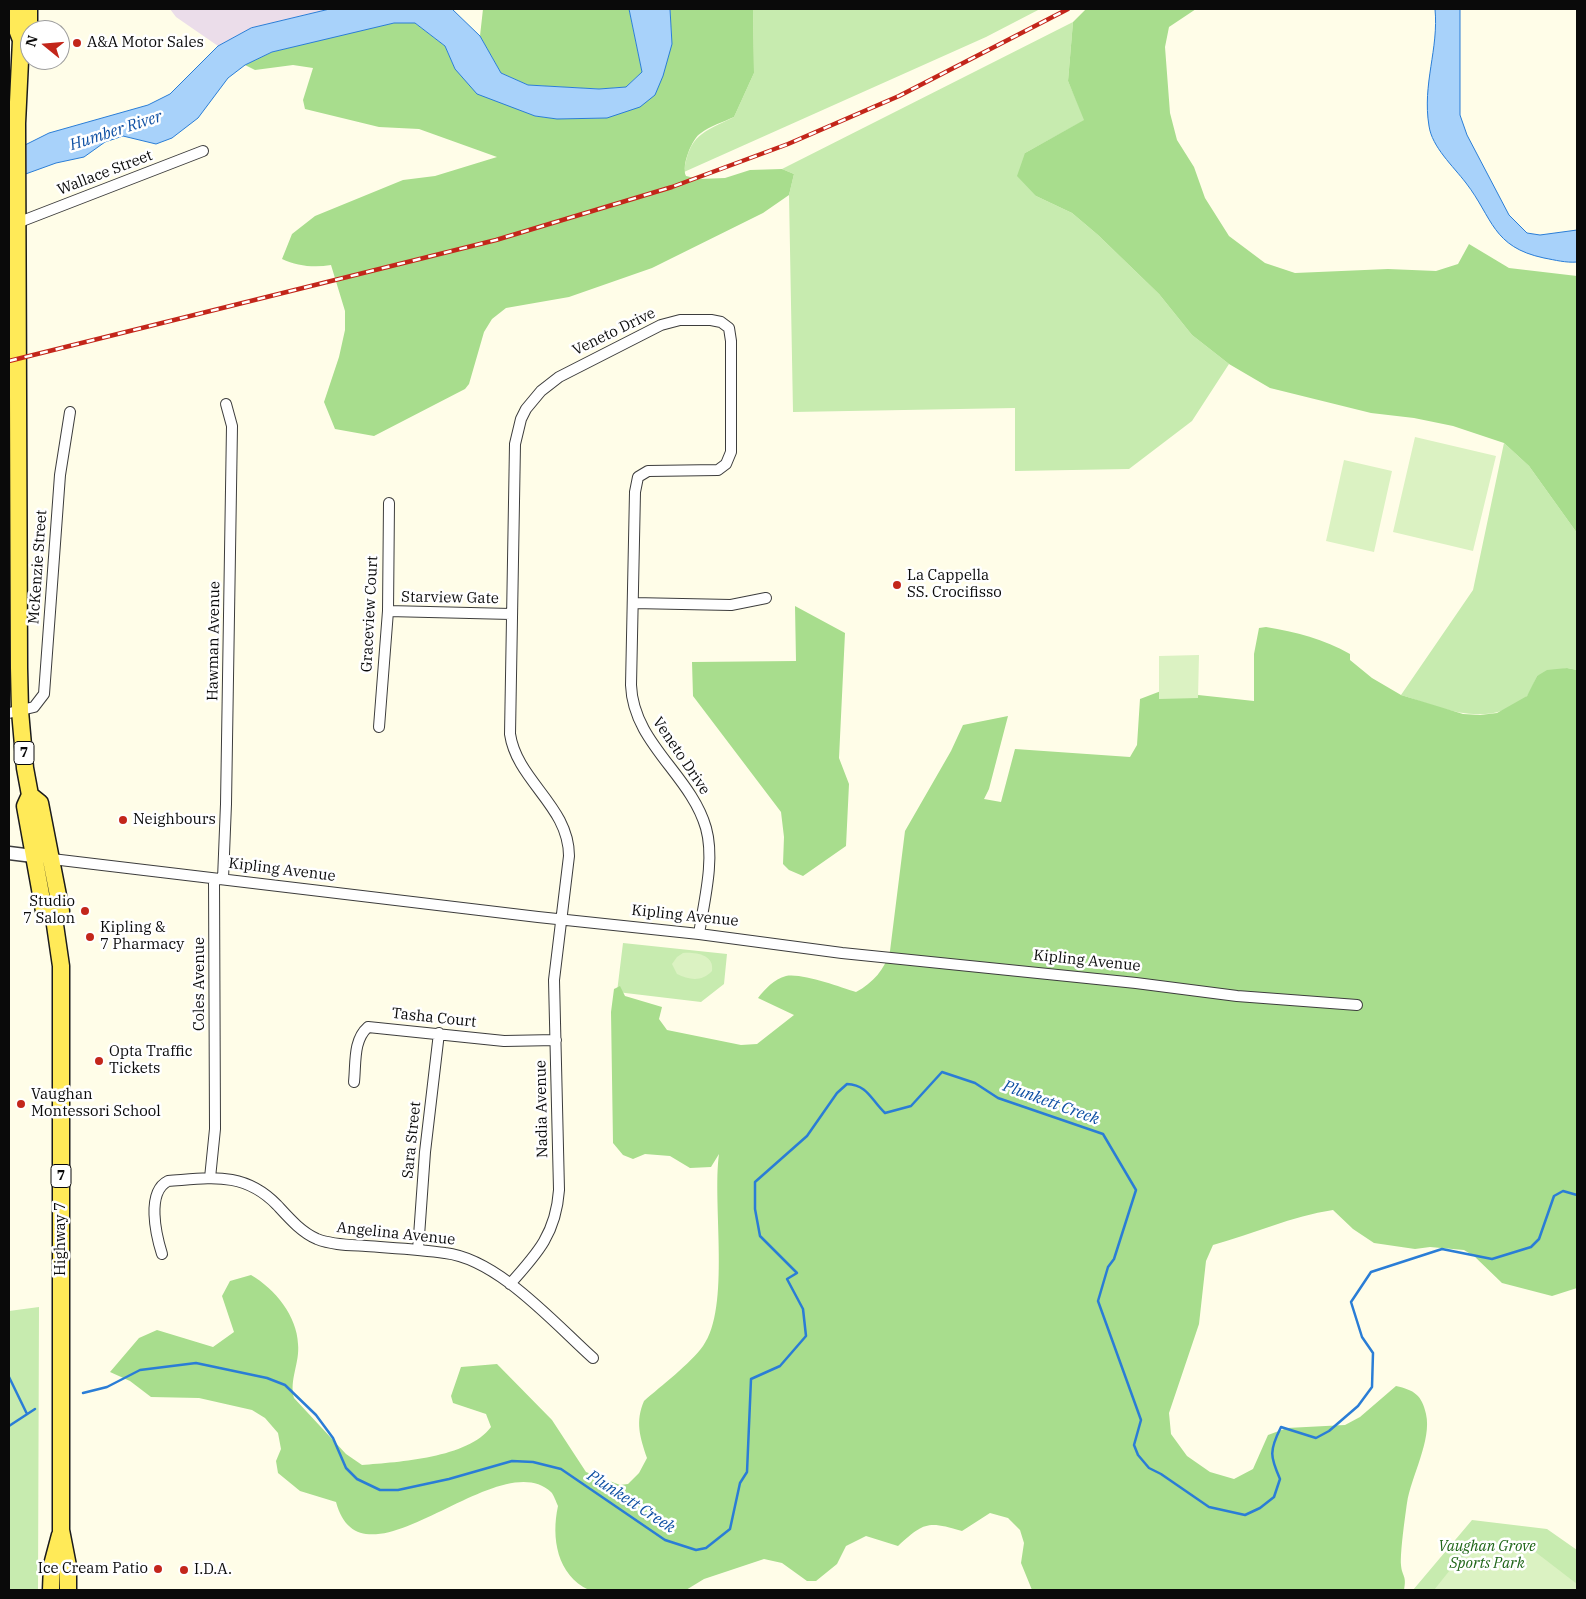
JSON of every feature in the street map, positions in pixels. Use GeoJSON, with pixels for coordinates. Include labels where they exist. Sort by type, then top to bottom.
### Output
{"type":"FeatureCollection","features":[{"type":"Feature","properties":{"kind":"main road","name":"Highway 7"},"geometry":{"type":"LineString","coordinates":[[13,9],[13,20],[20,38]]}},
{"type":"Feature","properties":{"kind":"main road","name":"Highway 7"},"geometry":{"type":"LineString","coordinates":[[20,61],[17,123],[18,223],[14,712],[30,795],[25,806],[44,911],[54,918],[61,986],[61,1530],[68,1566],[68,1590]]}},
{"type":"Feature","properties":{"kind":"main road","name":"Highway 7"},"geometry":{"type":"LineString","coordinates":[[30,795],[40,803],[52,859],[61,911],[54,918]]}},
{"type":"Feature","properties":{"kind":"main road","name":"Highway 7"},"geometry":{"type":"LineString","coordinates":[[51,1590],[52,1565],[61,1530]]}},
{"type":"Feature","properties":{"kind":"street","name":"Wallace Street"},"geometry":{"type":"LineString","coordinates":[[18,223],[203,151]]}},
{"type":"Feature","properties":{"kind":"street","name":"Veneto Drive"},"geometry":{"type":"LineString","coordinates":[[561,920],[569,856],[567,838],[557,813],[521,765],[511,741],[509,724],[515,444],[521,420],[533,400],[560,376],[661,325],[680,320],[717,320],[726,324],[731,335],[732,440],[730,459],[718,470],[648,471],[638,477],[635,492],[630,685],[634,709],[644,731],[694,803],[704,822],[708,837],[708,865],[699,934]]}},
{"type":"Feature","properties":{"kind":"street","name":"Hawman Avenue"},"geometry":{"type":"LineString","coordinates":[[218,879],[226,804],[232,426],[226,404]]}},
{"type":"Feature","properties":{"kind":"street","name":"McKenzie Street"},"geometry":{"type":"LineString","coordinates":[[14,712],[38,704],[44,694],[60,475],[70,412]]}},
{"type":"Feature","properties":{"kind":"street","name":"Graceview Court"},"geometry":{"type":"LineString","coordinates":[[379,727],[388,611],[389,503]]}},
{"type":"Feature","properties":{"kind":"street"},"geometry":{"type":"LineString","coordinates":[[633,603],[731,605],[766,598]]}},
{"type":"Feature","properties":{"kind":"street","name":"Starview Gate"},"geometry":{"type":"LineString","coordinates":[[388,611],[511,614]]}},
{"type":"Feature","properties":{"kind":"street","name":"Kipling Avenue"},"geometry":{"type":"LineString","coordinates":[[9,853],[561,920],[699,934],[842,954],[1136,983],[1237,996],[1357,1005]]}},
{"type":"Feature","properties":{"kind":"street","name":"Coles Avenue"},"geometry":{"type":"LineString","coordinates":[[210,1178],[215,1129],[218,879]]}},
{"type":"Feature","properties":{"kind":"street","name":"Nadia Avenue"},"geometry":{"type":"LineString","coordinates":[[510,1284],[548,1237],[557,1211],[559,1190],[555,967],[561,920]]}},
{"type":"Feature","properties":{"kind":"street","name":"Tasha Court"},"geometry":{"type":"LineString","coordinates":[[354,1082],[358,1040],[361,1033],[368,1027],[504,1041],[556,1040]]}},
{"type":"Feature","properties":{"kind":"street","name":"Sara Street"},"geometry":{"type":"LineString","coordinates":[[418,1250],[425,1152],[439,1033]]}},
{"type":"Feature","properties":{"kind":"street"},"geometry":{"type":"LineString","coordinates":[[162,1254],[155,1234],[155,1197],[159,1188],[168,1181],[210,1178]]}},
{"type":"Feature","properties":{"kind":"street","name":"Angelina Avenue"},"geometry":{"type":"LineString","coordinates":[[210,1178],[236,1180],[257,1188],[295,1224],[317,1239],[338,1244],[418,1250],[468,1258],[490,1268],[593,1358]]}},
{"type":"Feature","properties":{"kind":"shaded area"},"geometry":{"type":"Polygon","coordinates":[[[170,9],[330,9],[251,28],[218,46],[176,17],[170,9]]]}},
{"type":"Feature","properties":{"kind":"green space"},"geometry":{"type":"Polygon","coordinates":[[[483,9],[629,9],[642,72],[626,87],[599,89],[528,85],[501,73],[480,36],[483,9]]]}},
{"type":"Feature","properties":{"kind":"green space"},"geometry":{"type":"Polygon","coordinates":[[[670,9],[753,9],[754,73],[734,117],[712,126],[694,140],[686,159],[686,176],[699,179],[725,178],[750,170],[782,169],[794,174],[789,195],[763,213],[652,268],[569,297],[506,308],[492,319],[484,332],[469,384],[465,389],[374,436],[335,429],[324,402],[339,357],[345,330],[345,311],[331,265],[306,266],[282,259],[292,234],[315,216],[403,180],[435,176],[497,157],[419,129],[379,127],[305,109],[303,100],[313,68],[293,65],[255,70],[245,65],[272,52],[357,31],[394,23],[415,23],[445,46],[455,69],[535,116],[558,119],[607,118],[672,44],[670,9]]]}},
{"type":"Feature","properties":{"kind":"green space"},"geometry":{"type":"Polygon","coordinates":[[[753,9],[1040,9],[986,37],[684,172],[686,160],[694,142],[706,131],[734,117],[754,73],[753,9]]]}},
{"type":"Feature","properties":{"kind":"green space"},"geometry":{"type":"Polygon","coordinates":[[[1086,9],[1196,9],[1169,27],[1165,47],[1170,113],[1177,140],[1194,167],[1205,198],[1229,236],[1265,263],[1295,273],[1388,269],[1436,271],[1458,264],[1469,244],[1509,268],[1577,276],[1577,533],[1529,466],[1504,443],[1453,426],[1414,418],[1371,413],[1270,388],[1229,364],[1192,335],[1159,294],[1098,235],[1072,213],[1036,196],[1017,176],[1025,153],[1084,120],[1068,81],[1073,22],[1086,9]]]}},
{"type":"Feature","properties":{"kind":"green space"},"geometry":{"type":"Polygon","coordinates":[[[1073,22],[1068,81],[1085,120],[1025,153],[1036,196],[1072,213],[1098,235],[1159,294],[1192,335],[1229,364],[1192,421],[1129,469],[1015,471],[1015,408],[793,412],[789,195],[794,174],[782,169],[1073,22]]]}},
{"type":"Feature","properties":{"kind":"green space"},"geometry":{"type":"Polygon","coordinates":[[[1415,437],[1496,456],[1473,551],[1393,532],[1415,437]]]}},
{"type":"Feature","properties":{"kind":"green space"},"geometry":{"type":"Polygon","coordinates":[[[1504,443],[1529,466],[1577,533],[1577,670],[1567,668],[1537,676],[1528,695],[1511,707],[1496,712],[1465,713],[1401,695],[1473,590],[1504,443]]]}},
{"type":"Feature","properties":{"kind":"green space"},"geometry":{"type":"Polygon","coordinates":[[[1344,460],[1392,471],[1374,552],[1326,541],[1344,460]]]}},
{"type":"Feature","properties":{"kind":"green space"},"geometry":{"type":"Polygon","coordinates":[[[795,606],[845,633],[839,758],[849,784],[846,846],[803,876],[789,870],[783,864],[784,837],[781,812],[693,696],[692,662],[796,661],[795,606]]]}},
{"type":"Feature","properties":{"kind":"green space"},"geometry":{"type":"Polygon","coordinates":[[[1266,627],[1299,634],[1330,644],[1350,654],[1350,660],[1372,678],[1401,695],[1463,714],[1497,713],[1527,696],[1537,676],[1547,670],[1567,668],[1577,670],[1577,1288],[1552,1296],[1502,1283],[1474,1256],[1464,1250],[1430,1247],[1415,1249],[1374,1243],[1353,1229],[1333,1210],[1288,1221],[1213,1245],[1206,1261],[1199,1324],[1169,1413],[1171,1434],[1187,1456],[1210,1472],[1234,1479],[1253,1469],[1268,1435],[1287,1428],[1345,1425],[1360,1417],[1396,1386],[1408,1389],[1416,1394],[1422,1402],[1427,1424],[1424,1447],[1409,1493],[1406,1509],[1401,1559],[1405,1579],[1404,1590],[1032,1590],[1021,1563],[1024,1543],[1020,1530],[1008,1518],[990,1513],[962,1531],[934,1525],[921,1528],[898,1546],[866,1536],[846,1546],[837,1564],[816,1581],[807,1581],[782,1563],[764,1559],[704,1579],[686,1590],[589,1590],[578,1583],[563,1565],[556,1543],[555,1531],[558,1506],[551,1492],[528,1482],[499,1486],[401,1528],[373,1534],[351,1527],[336,1502],[300,1491],[278,1473],[276,1461],[281,1449],[278,1433],[265,1418],[252,1410],[199,1398],[151,1397],[130,1381],[110,1372],[139,1338],[157,1330],[213,1347],[234,1332],[222,1296],[230,1281],[251,1275],[276,1296],[294,1323],[297,1334],[298,1358],[293,1385],[294,1398],[346,1454],[362,1465],[413,1460],[450,1452],[466,1446],[480,1437],[491,1427],[486,1414],[453,1403],[451,1396],[461,1367],[497,1364],[552,1420],[586,1472],[620,1485],[628,1484],[639,1473],[647,1458],[642,1443],[639,1423],[644,1401],[697,1353],[703,1346],[711,1329],[719,1282],[717,1175],[719,1154],[711,1167],[690,1168],[670,1156],[645,1154],[633,1159],[623,1155],[613,1143],[611,1012],[614,989],[620,986],[625,996],[662,1007],[659,1019],[667,1030],[741,1045],[757,1044],[794,1015],[758,998],[770,985],[782,977],[802,977],[856,992],[878,975],[888,958],[905,831],[951,751],[963,725],[1008,716],[989,789],[984,799],[1001,802],[1015,749],[1130,757],[1137,745],[1140,699],[1161,691],[1254,701],[1254,654],[1259,628],[1266,627]]]}},
{"type":"Feature","properties":{"kind":"green space"},"geometry":{"type":"Polygon","coordinates":[[[1199,655],[1198,698],[1159,699],[1159,656],[1199,655]]]}},
{"type":"Feature","properties":{"kind":"green space"},"geometry":{"type":"Polygon","coordinates":[[[623,943],[727,954],[724,984],[701,1002],[617,992],[623,943]]]}},
{"type":"Feature","properties":{"kind":"green space"},"geometry":{"type":"Polygon","coordinates":[[[683,953],[703,955],[710,961],[712,971],[704,977],[695,979],[677,974],[672,964],[683,953]]]}},
{"type":"Feature","properties":{"kind":"green space"},"geometry":{"type":"Polygon","coordinates":[[[39,1307],[38,1590],[9,1590],[9,1311],[39,1307]]]}},
{"type":"Feature","properties":{"kind":"green space","name":"Vaughan Grove Sports Park"},"geometry":{"type":"Polygon","coordinates":[[[1472,1520],[1547,1529],[1577,1550],[1577,1590],[1413,1590],[1472,1520]]]}},
{"type":"Feature","properties":{"kind":"green space"},"geometry":{"type":"Polygon","coordinates":[[[1501,1544],[1525,1544],[1577,1584],[1577,1590],[1434,1590],[1454,1565],[1476,1548],[1501,1544]]]}},
{"type":"Feature","properties":{"kind":"water","name":"Humber River"},"geometry":{"type":"Polygon","coordinates":[[[330,9],[452,9],[480,36],[501,73],[528,85],[599,89],[626,87],[642,72],[629,9],[670,9],[672,44],[663,76],[655,95],[640,107],[607,118],[557,119],[535,116],[477,94],[455,69],[445,46],[415,23],[394,23],[272,52],[245,65],[228,78],[198,118],[172,138],[156,144],[123,136],[105,142],[84,157],[56,163],[9,180],[9,153],[49,133],[148,105],[170,94],[218,46],[251,28],[330,9]]]}},
{"type":"Feature","properties":{"kind":"water"},"geometry":{"type":"Polygon","coordinates":[[[1435,9],[1460,9],[1460,115],[1467,135],[1509,215],[1527,233],[1540,235],[1577,230],[1577,262],[1544,258],[1527,253],[1514,247],[1504,239],[1496,230],[1466,183],[1434,141],[1427,111],[1435,38],[1435,9]]]}},
{"type":"Feature","properties":{"kind":"waterway","name":"Plunkett Creek"},"geometry":{"type":"LineString","coordinates":[[83,1393],[107,1387],[140,1370],[196,1363],[267,1378],[285,1385],[316,1415],[333,1438],[346,1468],[357,1479],[380,1490],[398,1490],[449,1479],[512,1461],[533,1462],[561,1469],[665,1540],[696,1550],[706,1548],[730,1529],[740,1483],[747,1472],[751,1379],[780,1366],[806,1336],[803,1309],[787,1279],[797,1273],[760,1236],[755,1209],[755,1182],[807,1136],[837,1093],[847,1084],[865,1090],[885,1113],[911,1106],[942,1072],[975,1083],[998,1098],[1103,1134],[1136,1190],[1114,1259],[1108,1267],[1098,1301],[1141,1420],[1134,1445],[1138,1455],[1149,1468],[1161,1474],[1209,1507],[1245,1515],[1260,1508],[1274,1497],[1280,1479],[1274,1465],[1272,1453],[1274,1442],[1281,1427],[1316,1438],[1329,1431],[1358,1406],[1372,1387],[1373,1353],[1362,1337],[1351,1302],[1371,1272],[1442,1249],[1492,1259],[1531,1247],[1539,1239],[1554,1196],[1563,1191],[1577,1195]]}},
{"type":"Feature","properties":{"kind":"waterway"},"geometry":{"type":"LineString","coordinates":[[9,1377],[27,1414]]}},
{"type":"Feature","properties":{"kind":"waterway","name":"Plunkett Creek"},"geometry":{"type":"LineString","coordinates":[[9,1426],[35,1409]]}},
{"type":"Feature","properties":{"kind":"railway"},"geometry":{"type":"LineString","coordinates":[[9,361],[496,240],[672,187],[788,144],[899,96],[1068,9]]}},
{"type":"Feature","properties":{"kind":"place","name":"A&A Motor Sales"},"geometry":{"type":"Point","coordinates":[77,43]}},
{"type":"Feature","properties":{"kind":"place","name":"La Cappella SS. Crocifisso"},"geometry":{"type":"Point","coordinates":[897,585]}},
{"type":"Feature","properties":{"kind":"place","name":"Neighbours"},"geometry":{"type":"Point","coordinates":[123,820]}},
{"type":"Feature","properties":{"kind":"place","name":"Studio 7 Salon"},"geometry":{"type":"Point","coordinates":[85,911]}},
{"type":"Feature","properties":{"kind":"place","name":"Kipling & 7 Pharmacy"},"geometry":{"type":"Point","coordinates":[90,937]}},
{"type":"Feature","properties":{"kind":"place","name":"Opta Traffic Tickets"},"geometry":{"type":"Point","coordinates":[99,1061]}},
{"type":"Feature","properties":{"kind":"place","name":"Vaughan Montessori School"},"geometry":{"type":"Point","coordinates":[21,1104]}},
{"type":"Feature","properties":{"kind":"place","name":"Ice Cream Patio"},"geometry":{"type":"Point","coordinates":[158,1569]}},
{"type":"Feature","properties":{"kind":"place","name":"I.D.A."},"geometry":{"type":"Point","coordinates":[184,1570]}}]}
